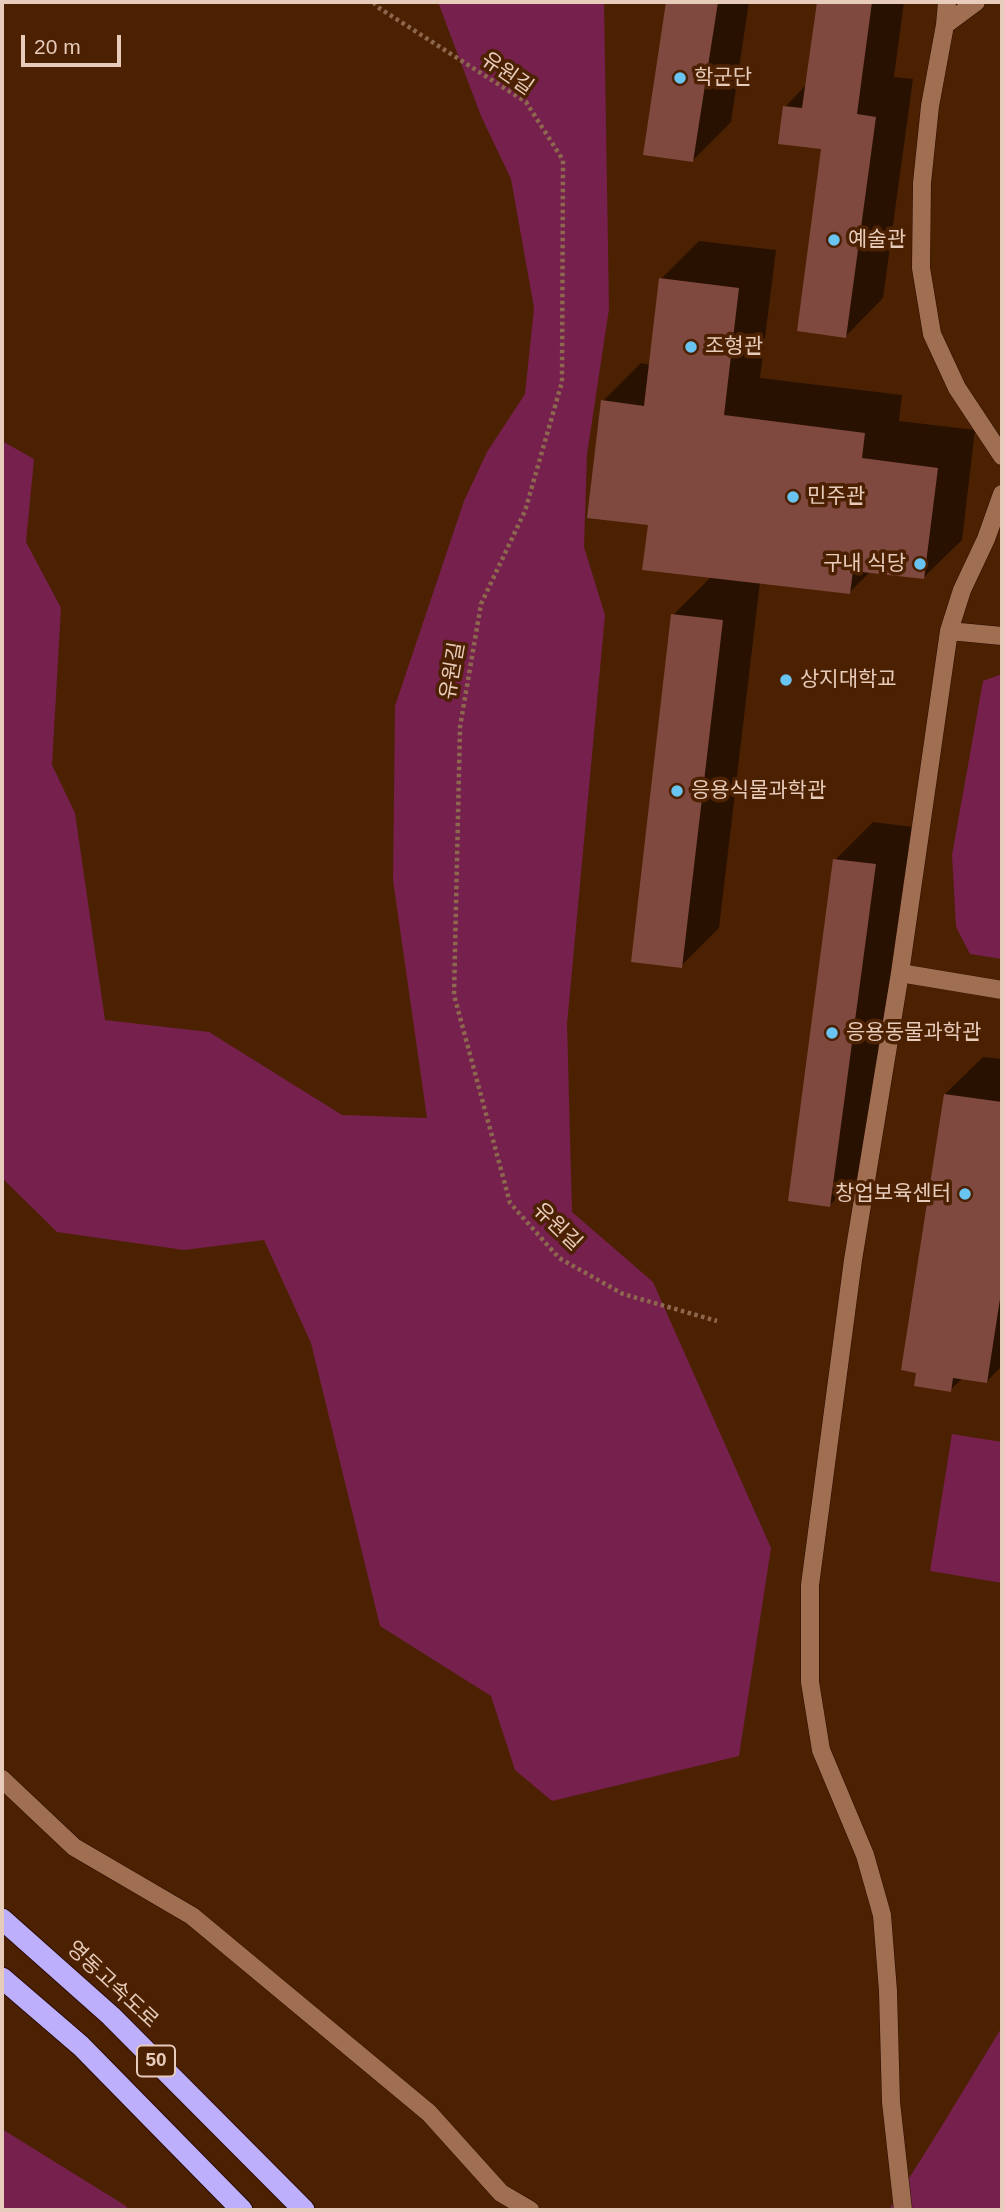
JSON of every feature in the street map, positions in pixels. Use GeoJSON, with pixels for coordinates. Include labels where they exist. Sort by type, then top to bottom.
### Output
{"type":"FeatureCollection","features":[{"type":"Feature","properties":{"kind":"highway","name":"영동고속도로"},"geometry":{"type":"LineString","coordinates":[[2,1919],[111,2016],[304,2210]]}},
{"type":"Feature","properties":{"kind":"highway","name":"50"},"geometry":{"type":"LineString","coordinates":[[2,1978],[81,2046],[242,2210]]}},
{"type":"Feature","properties":{"kind":"street"},"geometry":{"type":"LineString","coordinates":[[947,2],[930,106],[922,183],[921,268],[932,334],[957,388],[1002,456]]}},
{"type":"Feature","properties":{"kind":"street"},"geometry":{"type":"LineString","coordinates":[[945,26],[976,2]]}},
{"type":"Feature","properties":{"kind":"street"},"geometry":{"type":"LineString","coordinates":[[903,2210],[891,2102],[888,1991],[882,1915],[865,1855],[821,1750],[810,1682],[810,1586],[853,1260],[900,973],[949,631],[962,590],[986,539],[1002,494]]}},
{"type":"Feature","properties":{"kind":"street"},"geometry":{"type":"LineString","coordinates":[[949,631],[1002,636]]}},
{"type":"Feature","properties":{"kind":"street"},"geometry":{"type":"LineString","coordinates":[[900,973],[1002,990]]}},
{"type":"Feature","properties":{"kind":"street"},"geometry":{"type":"LineString","coordinates":[[2,1779],[74,1847],[192,1916],[429,2113],[500,2193],[530,2210]]}},
{"type":"Feature","properties":{"kind":"path","name":"유원길"},"geometry":{"type":"LineString","coordinates":[[374,2],[376,6],[526,102],[563,160],[562,382],[525,510],[481,604],[460,727],[454,995],[510,1203],[559,1258],[623,1294],[717,1321]]}},
{"type":"Feature","properties":{"kind":"shaded area"},"geometry":{"type":"Polygon","coordinates":[[[438,2],[604,2],[609,309],[587,454],[584,547],[605,615],[567,1024],[572,1212],[653,1282],[771,1548],[739,1756],[552,1801],[515,1770],[491,1696],[380,1626],[311,1343],[264,1240],[184,1250],[57,1232],[2,1178],[2,441],[34,459],[26,542],[61,608],[52,765],[75,813],[105,1020],[209,1032],[342,1115],[427,1118],[393,880],[395,706],[464,501],[487,452],[525,394],[534,308],[511,179],[481,116],[438,2]]]}},
{"type":"Feature","properties":{"kind":"shaded area"},"geometry":{"type":"Polygon","coordinates":[[[1002,674],[1002,959],[970,954],[956,927],[952,855],[983,681],[1002,674]]]}},
{"type":"Feature","properties":{"kind":"shaded area"},"geometry":{"type":"Polygon","coordinates":[[[952,1434],[1002,1442],[1002,1583],[930,1571],[952,1434]]]}},
{"type":"Feature","properties":{"kind":"shaded area"},"geometry":{"type":"Polygon","coordinates":[[[1002,2027],[1002,2210],[889,2210],[935,2137],[1002,2027]]]}},
{"type":"Feature","properties":{"kind":"shaded area"},"geometry":{"type":"Polygon","coordinates":[[[2,2129],[126,2206],[129,2210],[2,2210],[2,2129]]]}},
{"type":"Feature","properties":{"kind":"building","name":"학군단"},"geometry":{"type":"Polygon","coordinates":[[[666,2],[718,2],[693,162],[643,155],[666,2]]]}},
{"type":"Feature","properties":{"kind":"building","name":"예술관"},"geometry":{"type":"Polygon","coordinates":[[[817,2],[872,2],[857,114],[876,117],[846,338],[797,331],[821,149],[778,144],[783,106],[802,108],[817,2]]]}},
{"type":"Feature","properties":{"kind":"building","name":"민주관"},"geometry":{"type":"Polygon","coordinates":[[[659,278],[739,288],[724,415],[865,433],[862,458],[938,468],[924,579],[853,571],[850,594],[642,570],[648,525],[587,518],[601,400],[644,406],[659,278]]]}},
{"type":"Feature","properties":{"kind":"building","name":"응용식물과학관"},"geometry":{"type":"Polygon","coordinates":[[[671,614],[723,620],[682,968],[631,962],[671,614]]]}},
{"type":"Feature","properties":{"kind":"building","name":"응용동물과학관"},"geometry":{"type":"Polygon","coordinates":[[[833,859],[876,864],[830,1207],[788,1201],[833,859]]]}},
{"type":"Feature","properties":{"kind":"building","name":"창업보육센터"},"geometry":{"type":"Polygon","coordinates":[[[944,1094],[1002,1102],[1002,1286],[987,1383],[953,1378],[951,1392],[914,1386],[916,1373],[901,1370],[944,1094]]]}},
{"type":"Feature","properties":{"kind":"place","name":"학군단"},"geometry":{"type":"Point","coordinates":[680,78]}},
{"type":"Feature","properties":{"kind":"place","name":"예술관"},"geometry":{"type":"Point","coordinates":[834,240]}},
{"type":"Feature","properties":{"kind":"place","name":"조형관"},"geometry":{"type":"Point","coordinates":[691,347]}},
{"type":"Feature","properties":{"kind":"place","name":"민주관"},"geometry":{"type":"Point","coordinates":[793,497]}},
{"type":"Feature","properties":{"kind":"place","name":"구내 식당"},"geometry":{"type":"Point","coordinates":[920,564]}},
{"type":"Feature","properties":{"kind":"place","name":"상지대학교"},"geometry":{"type":"Point","coordinates":[786,680]}},
{"type":"Feature","properties":{"kind":"place","name":"응용식물과학관"},"geometry":{"type":"Point","coordinates":[677,791]}},
{"type":"Feature","properties":{"kind":"place","name":"응용동물과학관"},"geometry":{"type":"Point","coordinates":[832,1033]}},
{"type":"Feature","properties":{"kind":"place","name":"창업보육센터"},"geometry":{"type":"Point","coordinates":[965,1194]}}]}
